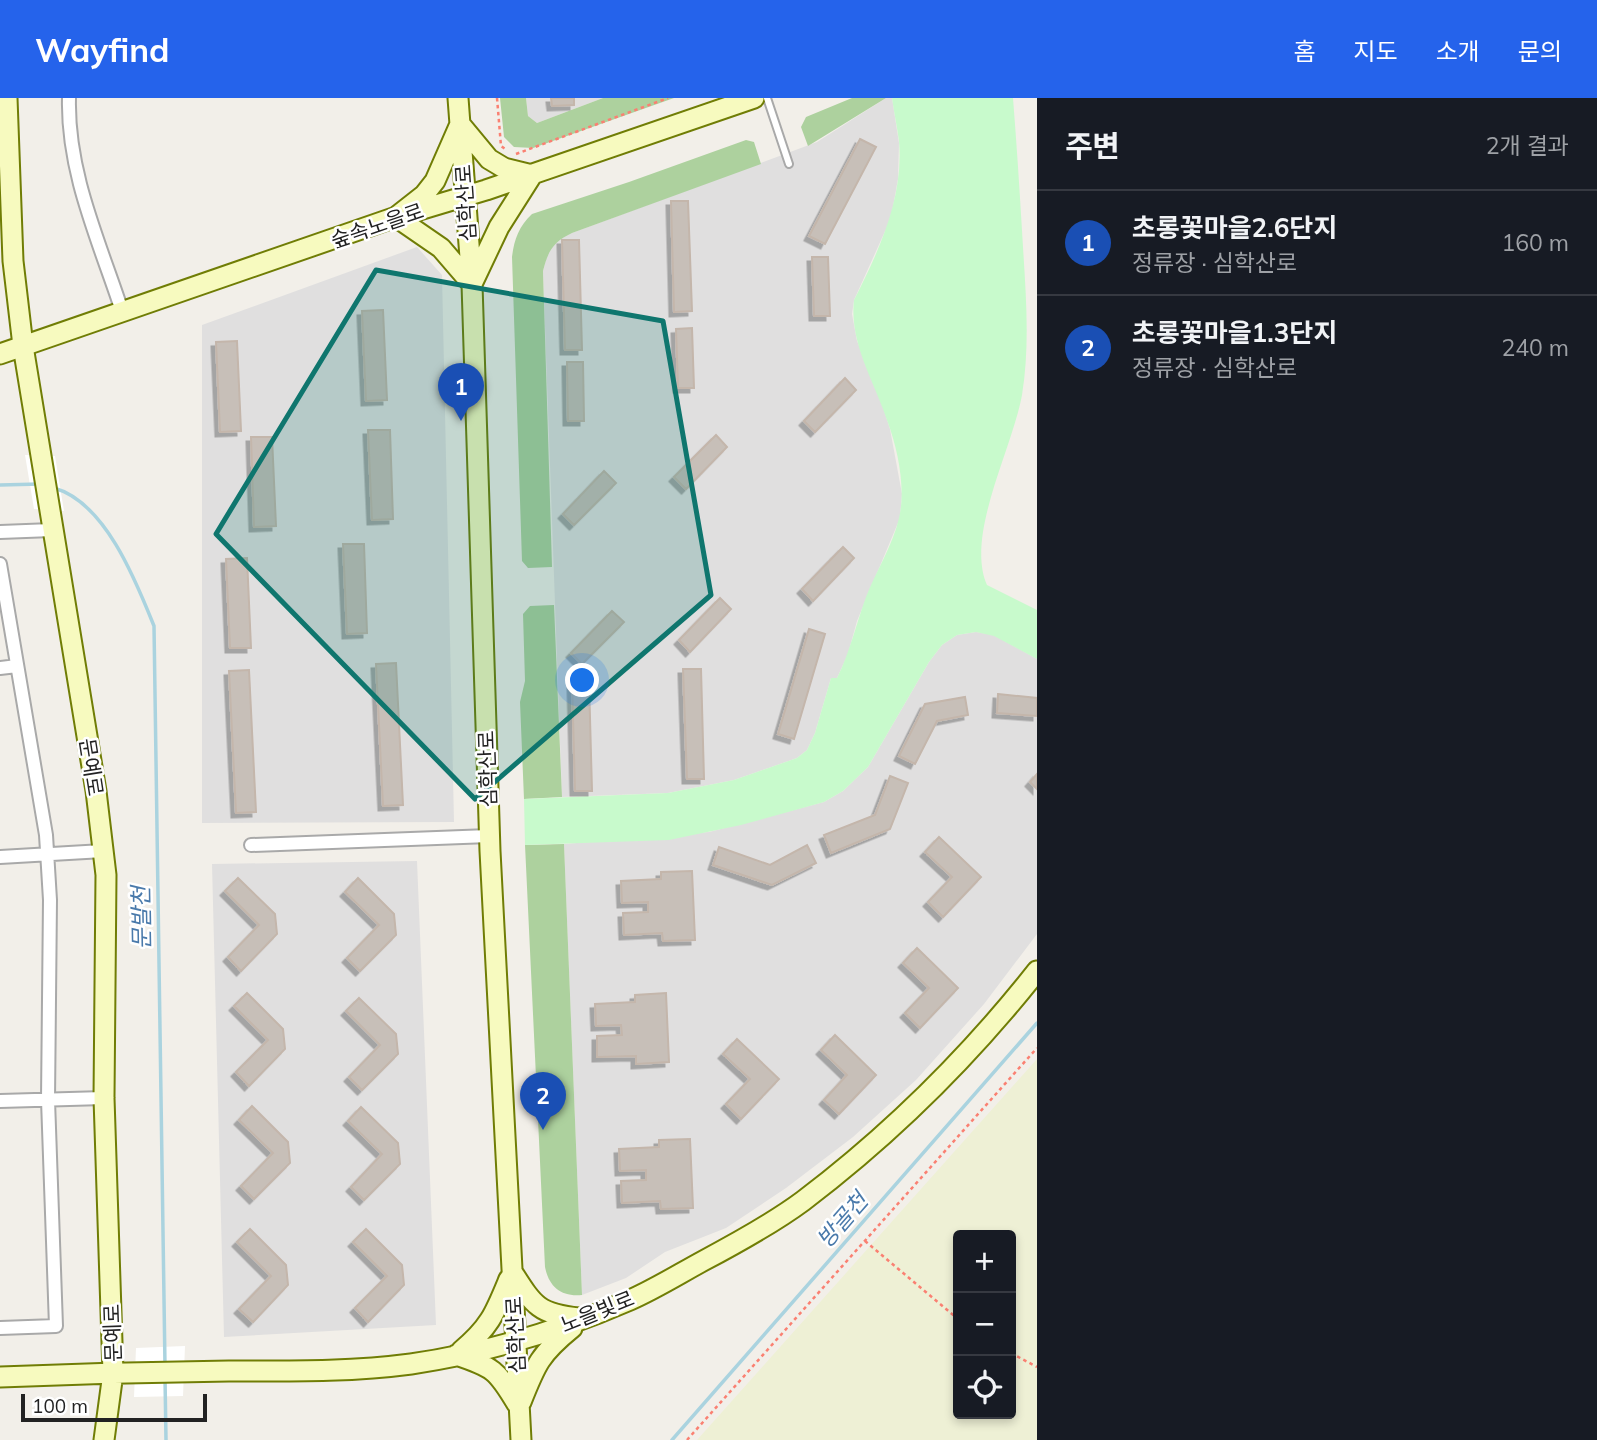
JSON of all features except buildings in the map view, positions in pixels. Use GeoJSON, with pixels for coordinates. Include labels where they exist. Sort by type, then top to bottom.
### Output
{"type":"FeatureCollection","features":[{"type":"Feature","properties":{"kind":"street","name":"문예로"},"geometry":{"type":"LineString","coordinates":[[7,98],[13,261],[23,346],[96,791],[106,875],[104,1098],[113,1373],[104,1440]]}},
{"type":"Feature","properties":{"kind":"street"},"geometry":{"type":"LineString","coordinates":[[69,98],[69,132],[75,169],[122,311]]}},
{"type":"Feature","properties":{"kind":"street","name":"심학산로"},"geometry":{"type":"LineString","coordinates":[[458,98],[472,284],[489,836],[521,1440]]}},
{"type":"Feature","properties":{"kind":"street","name":"숲속노을로"},"geometry":{"type":"LineString","coordinates":[[0,354],[396,217],[532,175],[754,98]]}},
{"type":"Feature","properties":{"kind":"street"},"geometry":{"type":"LineString","coordinates":[[460,124],[489,159],[504,168],[532,175],[499,227],[472,284],[441,248],[396,217],[424,195],[435,181],[460,124]]}},
{"type":"Feature","properties":{"kind":"street"},"geometry":{"type":"LineString","coordinates":[[0,532],[52,530]]}},
{"type":"Feature","properties":{"kind":"street"},"geometry":{"type":"LineString","coordinates":[[0,564],[43,815],[47,854],[50,900],[48,1100],[56,1326],[0,1328]]}},
{"type":"Feature","properties":{"kind":"street"},"geometry":{"type":"LineString","coordinates":[[0,668],[18,666]]}},
{"type":"Feature","properties":{"kind":"street"},"geometry":{"type":"LineString","coordinates":[[251,845],[489,836]]}},
{"type":"Feature","properties":{"kind":"street"},"geometry":{"type":"LineString","coordinates":[[0,857],[103,851]]}},
{"type":"Feature","properties":{"kind":"street","name":"노을빛로"},"geometry":{"type":"LineString","coordinates":[[0,1377],[135,1372],[330,1370],[410,1364],[514,1340],[633,1299],[765,1226],[802,1202],[923,1099],[1012,1003],[1037,971]]}},
{"type":"Feature","properties":{"kind":"street"},"geometry":{"type":"LineString","coordinates":[[0,1101],[104,1098]]}},
{"type":"Feature","properties":{"kind":"street"},"geometry":{"type":"LineString","coordinates":[[511,1271],[529,1298],[540,1308],[554,1315],[584,1318]]}},
{"type":"Feature","properties":{"kind":"street"},"geometry":{"type":"LineString","coordinates":[[455,1355],[491,1322],[511,1271]]}},
{"type":"Feature","properties":{"kind":"street"},"geometry":{"type":"LineString","coordinates":[[519,1407],[534,1369],[547,1347],[584,1318]]}},
{"type":"Feature","properties":{"kind":"street"},"geometry":{"type":"LineString","coordinates":[[455,1355],[485,1364],[503,1380],[519,1407]]}},
{"type":"Feature","properties":{"kind":"lane"},"geometry":{"type":"LineString","coordinates":[[767,98],[789,164]]}},
{"type":"Feature","properties":{"kind":"path"},"geometry":{"type":"LineString","coordinates":[[497,98],[501,146],[507,150]]}},
{"type":"Feature","properties":{"kind":"path"},"geometry":{"type":"LineString","coordinates":[[513,155],[668,98]]}},
{"type":"Feature","properties":{"kind":"path"},"geometry":{"type":"LineString","coordinates":[[687,1440],[1037,1048]]}},
{"type":"Feature","properties":{"kind":"path"},"geometry":{"type":"LineString","coordinates":[[865,1241],[953,1315]]}},
{"type":"Feature","properties":{"kind":"path"},"geometry":{"type":"LineString","coordinates":[[1016,1356],[1037,1367]]}},
{"type":"Feature","properties":{"kind":"highlighted area"},"geometry":{"type":"Polygon","coordinates":[[[376,270],[663,321],[711,595],[475,799],[216,534],[376,270]]]}},
{"type":"Feature","properties":{"kind":"shaded area"},"geometry":{"type":"Polygon","coordinates":[[[526,98],[603,98],[537,123],[528,116],[526,98]]]}},
{"type":"Feature","properties":{"kind":"shaded area"},"geometry":{"type":"Polygon","coordinates":[[[886,98],[892,98],[899,143],[898,179],[891,218],[854,300],[852,314],[857,341],[878,391],[890,429],[902,494],[900,518],[857,621],[848,654],[837,678],[831,678],[815,733],[807,750],[797,758],[734,780],[668,793],[562,797],[543,271],[548,252],[558,240],[572,233],[817,142],[886,98]]]}},
{"type":"Feature","properties":{"kind":"shaded area"},"geometry":{"type":"Polygon","coordinates":[[[417,247],[442,275],[454,822],[202,823],[202,325],[417,247]]]}},
{"type":"Feature","properties":{"kind":"shaded area"},"geometry":{"type":"Polygon","coordinates":[[[976,632],[994,635],[1037,659],[1037,934],[984,1004],[916,1080],[853,1137],[786,1188],[726,1228],[665,1252],[626,1278],[582,1295],[564,844],[709,832],[824,802],[843,791],[868,767],[929,662],[942,645],[957,635],[976,632]]]}},
{"type":"Feature","properties":{"kind":"shaded area"},"geometry":{"type":"Polygon","coordinates":[[[417,861],[436,1325],[224,1337],[212,864],[417,861]]]}},
{"type":"Feature","properties":{"kind":"green space"},"geometry":{"type":"Polygon","coordinates":[[[500,98],[526,98],[528,116],[537,123],[603,98],[674,98],[533,148],[514,147],[504,137],[500,98]]]}},
{"type":"Feature","properties":{"kind":"green space"},"geometry":{"type":"Polygon","coordinates":[[[852,98],[886,98],[808,146],[801,127],[806,117],[852,98]]]}},
{"type":"Feature","properties":{"kind":"green space"},"geometry":{"type":"Polygon","coordinates":[[[892,98],[1013,98],[1027,321],[1026,358],[1017,417],[986,517],[982,565],[987,585],[1037,610],[1037,659],[994,636],[976,632],[957,635],[942,645],[929,662],[868,767],[843,791],[824,802],[741,825],[669,840],[525,845],[524,799],[668,793],[734,780],[797,758],[807,750],[815,733],[831,678],[837,678],[842,668],[866,597],[893,538],[901,507],[900,470],[895,445],[864,363],[853,316],[854,300],[881,243],[898,183],[899,141],[892,98]]]}},
{"type":"Feature","properties":{"kind":"green space"},"geometry":{"type":"Polygon","coordinates":[[[746,140],[754,142],[761,164],[572,233],[560,240],[549,253],[543,271],[552,567],[528,568],[522,561],[512,257],[520,228],[532,214],[746,140]]]}},
{"type":"Feature","properties":{"kind":"green space"},"geometry":{"type":"Polygon","coordinates":[[[554,605],[562,797],[524,799],[520,702],[525,681],[523,614],[530,606],[554,605]]]}},
{"type":"Feature","properties":{"kind":"green space"},"geometry":{"type":"Polygon","coordinates":[[[564,844],[582,1295],[568,1294],[557,1289],[545,1267],[525,845],[564,844]]]}},
{"type":"Feature","properties":{"kind":"green space"},"geometry":{"type":"Polygon","coordinates":[[[1037,1059],[1037,1440],[697,1440],[1037,1059]]]}},
{"type":"Feature","properties":{"kind":"pier"},"geometry":{"type":"Polygon","coordinates":[[[25,455],[55,456],[64,511],[34,509],[25,455]]]}},
{"type":"Feature","properties":{"kind":"pier"},"geometry":{"type":"Polygon","coordinates":[[[185,1346],[183,1396],[134,1397],[136,1348],[185,1346]]]}},
{"type":"Feature","properties":{"kind":"waterway","name":"문발천"},"geometry":{"type":"LineString","coordinates":[[0,485],[40,484]]}},
{"type":"Feature","properties":{"kind":"waterway","name":"문발천"},"geometry":{"type":"LineString","coordinates":[[54,488],[72,496],[89,509],[103,526],[128,566],[154,626],[165,1366]]}},
{"type":"Feature","properties":{"kind":"waterway","name":"방골천"},"geometry":{"type":"LineString","coordinates":[[672,1440],[1037,1023]]}},
{"type":"Feature","properties":{"kind":"waterway","name":"문발천"},"geometry":{"type":"LineString","coordinates":[[165,1377],[166,1440]]}},
{"type":"Feature","properties":{"kind":"place","name":"초롱꽃마을2.6단지"},"geometry":{"type":"Point","coordinates":[461,421]}},
{"type":"Feature","properties":{"kind":"place","name":"초롱꽃마을1.3단지"},"geometry":{"type":"Point","coordinates":[543,1130]}}]}
